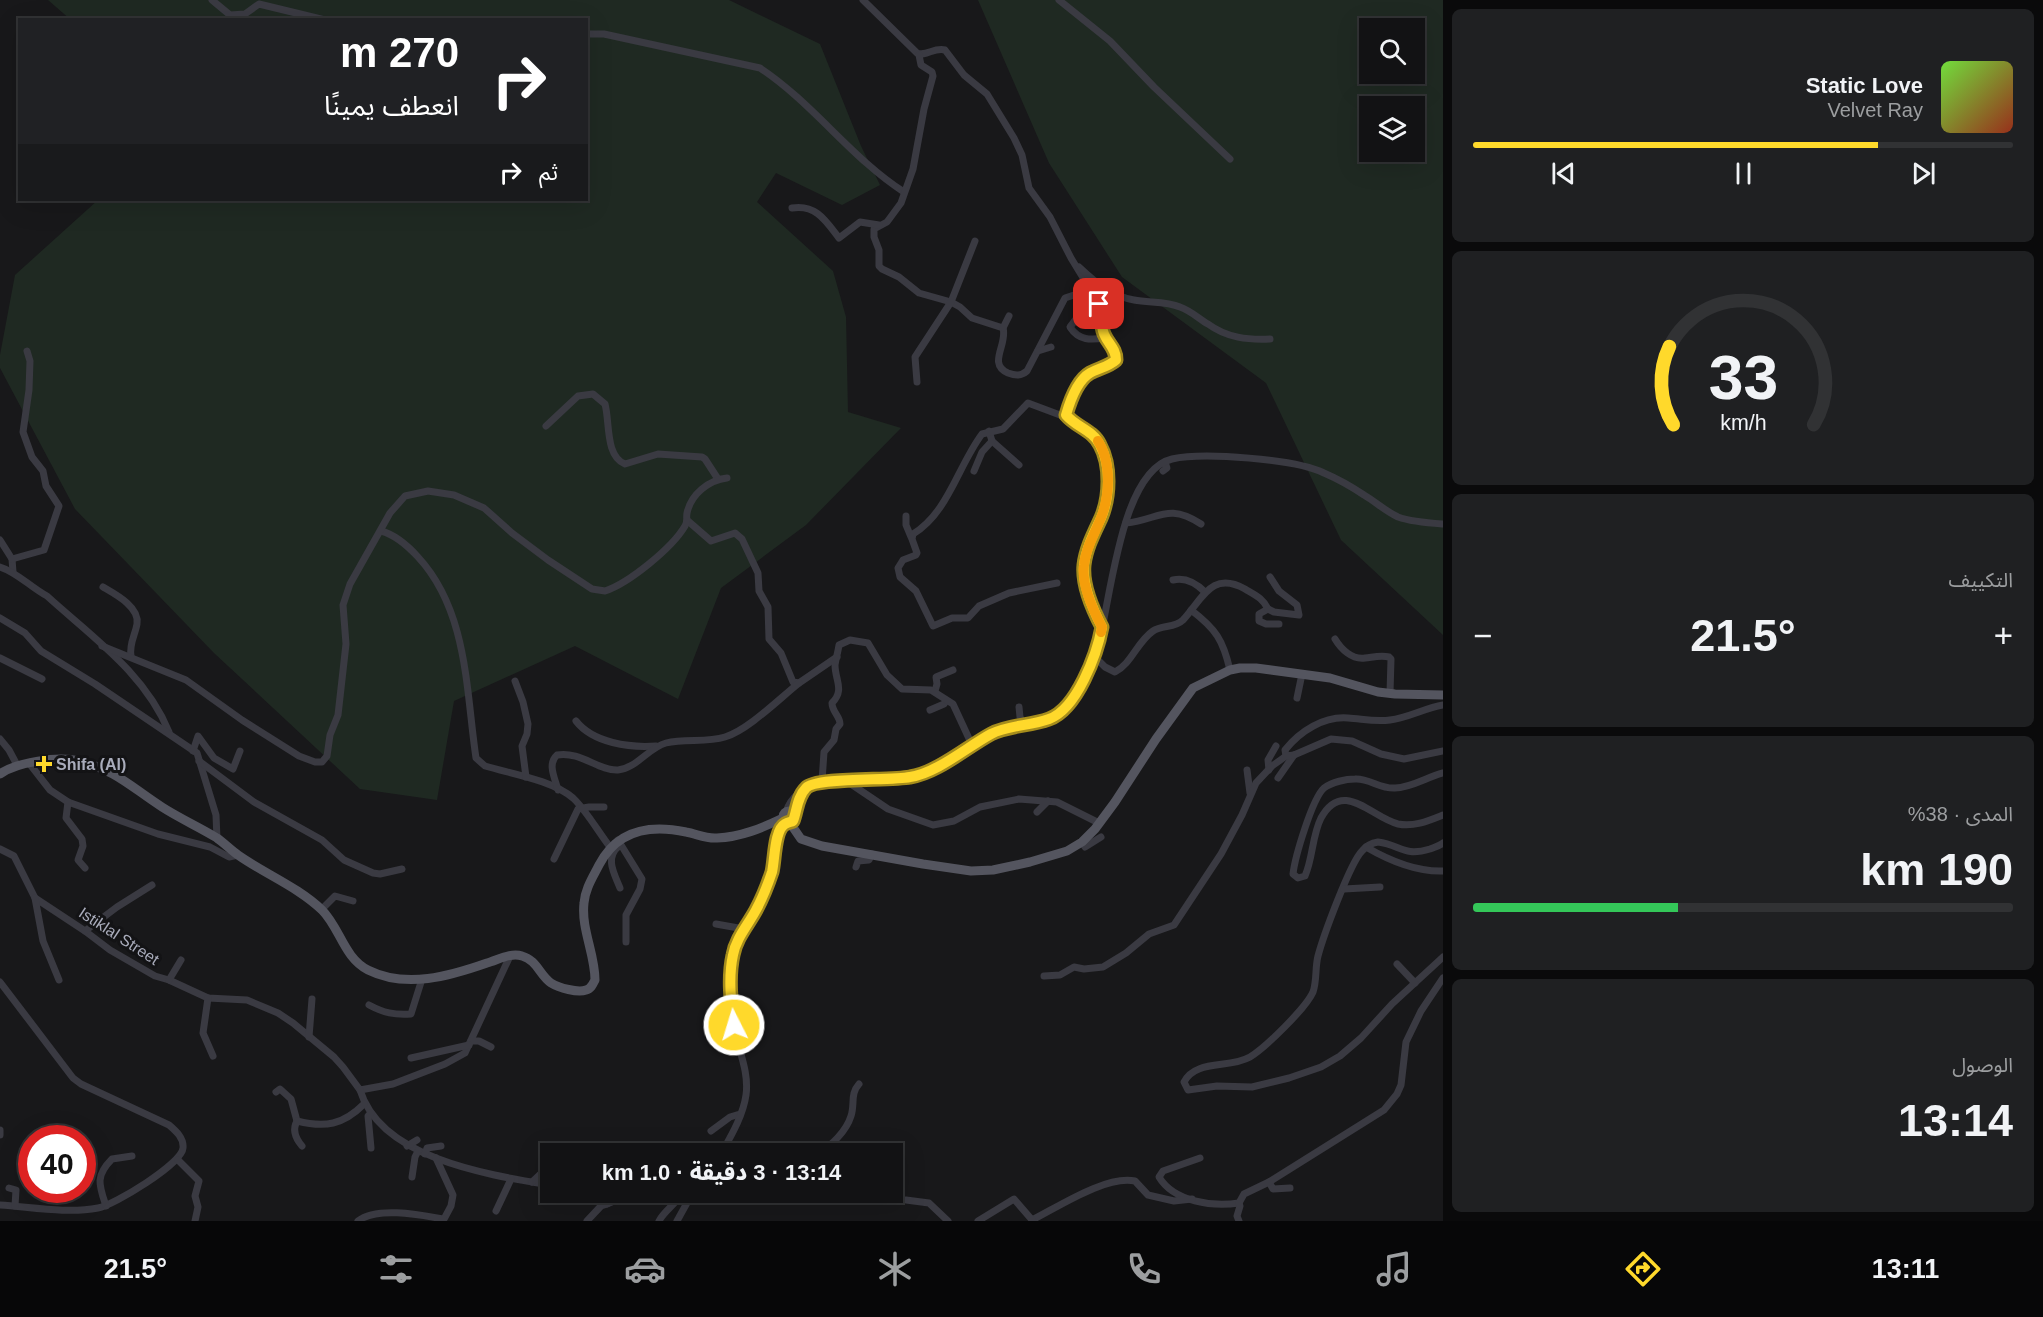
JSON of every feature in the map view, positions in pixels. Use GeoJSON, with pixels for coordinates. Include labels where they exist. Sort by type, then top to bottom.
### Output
{"type":"FeatureCollection","features":[{"type":"Feature","properties":{"kind":"main road"},"geometry":{"type":"LineString","coordinates":[[0,774],[17,765],[63,759],[76,760],[104,768],[127,781],[160,806],[218,839],[238,855],[321,909],[348,952],[362,967],[388,978],[422,979],[462,971],[515,954],[527,957],[550,983],[585,991],[596,981],[584,919],[585,893],[610,847],[620,842],[625,835],[648,830],[677,830],[705,838],[735,836],[789,818],[801,839],[810,842],[939,867],[981,871],[1015,866],[1053,856],[1082,842],[1099,823],[1181,703],[1194,688],[1230,670],[1256,668],[1348,681],[1378,692],[1443,695]]}},
{"type":"Feature","properties":{"kind":"street"},"geometry":{"type":"LineString","coordinates":[[212,0],[230,15],[245,14],[259,4],[317,18]]}},
{"type":"Feature","properties":{"kind":"street"},"geometry":{"type":"LineString","coordinates":[[863,0],[919,55],[921,65],[932,72],[933,76],[913,169],[901,203],[895,214],[874,230],[879,250],[879,266],[899,277],[919,293],[951,302],[972,318],[1003,328]]}},
{"type":"Feature","properties":{"kind":"street"},"geometry":{"type":"LineString","coordinates":[[1059,0],[1110,41],[1154,87],[1230,159]]}},
{"type":"Feature","properties":{"kind":"street"},"geometry":{"type":"LineString","coordinates":[[588,34],[604,34],[760,68],[776,79],[834,133],[904,192]]}},
{"type":"Feature","properties":{"kind":"street"},"geometry":{"type":"LineString","coordinates":[[919,55],[935,50],[945,50],[964,75],[987,94],[1018,145],[1029,188],[1050,217],[1100,308],[1101,327],[1105,338],[1116,351],[1116,360],[1111,365],[1088,374],[1083,379],[1067,412],[1068,418]]}},
{"type":"Feature","properties":{"kind":"street"},"geometry":{"type":"LineString","coordinates":[[796,199],[820,215],[839,238],[860,222],[882,224]]}},
{"type":"Feature","properties":{"kind":"street"},"geometry":{"type":"LineString","coordinates":[[792,208],[805,207]]}},
{"type":"Feature","properties":{"kind":"street"},"geometry":{"type":"LineString","coordinates":[[917,382],[915,357],[951,302],[975,241]]}},
{"type":"Feature","properties":{"kind":"street"},"geometry":{"type":"LineString","coordinates":[[1071,258],[1099,285],[1116,295],[1135,301],[1179,306],[1197,315],[1214,328],[1236,337],[1270,339]]}},
{"type":"Feature","properties":{"kind":"street"},"geometry":{"type":"LineString","coordinates":[[1009,316],[1003,328],[1005,335],[998,359],[999,365],[1002,370],[1022,375],[1027,371],[1065,298],[1094,294]]}},
{"type":"Feature","properties":{"kind":"street"},"geometry":{"type":"LineString","coordinates":[[1083,310],[1071,324],[1072,330],[1086,339],[1105,338]]}},
{"type":"Feature","properties":{"kind":"street"},"geometry":{"type":"LineString","coordinates":[[1038,351],[1052,347]]}},
{"type":"Feature","properties":{"kind":"street"},"geometry":{"type":"LineString","coordinates":[[12,558],[44,550],[59,506],[46,486],[43,471],[32,457],[23,432],[29,390],[30,361],[27,351]]}},
{"type":"Feature","properties":{"kind":"street"},"geometry":{"type":"LineString","coordinates":[[546,426],[578,396],[593,394],[605,404],[612,452],[621,463],[625,464],[658,454],[702,457],[718,479]]}},
{"type":"Feature","properties":{"kind":"street"},"geometry":{"type":"LineString","coordinates":[[911,537],[938,510],[982,434],[1003,429],[1028,403],[1068,418],[1095,436],[1105,459],[1108,483],[1104,508],[1093,533],[1083,567],[1085,584],[1096,617],[1102,627]]}},
{"type":"Feature","properties":{"kind":"street"},"geometry":{"type":"LineString","coordinates":[[989,431],[992,441],[1019,465]]}},
{"type":"Feature","properties":{"kind":"street"},"geometry":{"type":"LineString","coordinates":[[974,471],[982,452],[992,441]]}},
{"type":"Feature","properties":{"kind":"street"},"geometry":{"type":"LineString","coordinates":[[726,1143],[740,1114],[747,1088],[734,1025],[730,980],[734,949],[764,891],[772,869],[777,837],[781,827],[789,818],[806,788],[822,781],[848,782],[917,776],[997,731],[1048,720],[1057,715],[1072,700],[1094,656],[1126,523],[1143,482],[1154,467],[1181,458],[1224,457],[1307,466],[1343,483],[1396,516],[1443,525]]}},
{"type":"Feature","properties":{"kind":"street"},"geometry":{"type":"LineString","coordinates":[[1163,471],[1167,468],[1165,462]]}},
{"type":"Feature","properties":{"kind":"street"},"geometry":{"type":"LineString","coordinates":[[102,646],[186,680],[242,720],[299,756],[322,762],[327,756],[330,735],[338,715],[346,644],[343,619],[346,595],[390,513],[405,496],[428,491],[454,495],[484,508],[527,545],[591,589],[605,591],[640,571],[684,528],[687,513],[695,496],[704,486],[718,479],[727,478]]}},
{"type":"Feature","properties":{"kind":"street"},"geometry":{"type":"LineString","coordinates":[[1126,523],[1171,512],[1184,515],[1201,524]]}},
{"type":"Feature","properties":{"kind":"street"},"geometry":{"type":"LineString","coordinates":[[906,516],[906,525],[917,553],[903,560],[898,573],[903,581],[916,591],[933,626],[952,618],[968,618],[979,606],[1009,593],[1057,583]]}},
{"type":"Feature","properties":{"kind":"street"},"geometry":{"type":"LineString","coordinates":[[687,521],[711,541],[735,533],[742,539],[758,573],[759,591],[768,608],[769,639],[781,653],[793,682],[799,683]]}},
{"type":"Feature","properties":{"kind":"street"},"geometry":{"type":"LineString","coordinates":[[381,531],[408,546],[426,565],[444,594],[462,655],[476,758],[485,766],[526,777],[570,796],[610,847]]}},
{"type":"Feature","properties":{"kind":"street"},"geometry":{"type":"LineString","coordinates":[[0,540],[12,558],[13,572]]}},
{"type":"Feature","properties":{"kind":"street"},"geometry":{"type":"LineString","coordinates":[[0,567],[13,572],[47,596],[134,674],[169,733]]}},
{"type":"Feature","properties":{"kind":"street"},"geometry":{"type":"LineString","coordinates":[[1113,681],[1115,672],[1132,657],[1152,632],[1179,623],[1205,592],[1219,583],[1234,583],[1264,599],[1268,609],[1301,617],[1297,605],[1279,591],[1270,577]]}},
{"type":"Feature","properties":{"kind":"street"},"geometry":{"type":"LineString","coordinates":[[1173,580],[1176,578],[1194,582],[1205,592]]}},
{"type":"Feature","properties":{"kind":"street"},"geometry":{"type":"LineString","coordinates":[[103,587],[119,596],[137,614],[138,622],[129,645],[130,656]]}},
{"type":"Feature","properties":{"kind":"street"},"geometry":{"type":"LineString","coordinates":[[1268,609],[1258,614],[1259,621],[1266,624],[1279,624]]}},
{"type":"Feature","properties":{"kind":"street"},"geometry":{"type":"LineString","coordinates":[[1191,610],[1208,623],[1223,644],[1230,670]]}},
{"type":"Feature","properties":{"kind":"street"},"geometry":{"type":"LineString","coordinates":[[0,618],[25,633],[41,651],[95,684],[196,753],[216,814],[218,839]]}},
{"type":"Feature","properties":{"kind":"street"},"geometry":{"type":"LineString","coordinates":[[1335,639],[1343,652],[1360,659],[1383,655],[1389,657],[1390,693]]}},
{"type":"Feature","properties":{"kind":"street"},"geometry":{"type":"LineString","coordinates":[[822,781],[824,752],[834,740],[836,729],[840,724],[832,710],[831,703],[837,698],[839,692],[835,668],[838,645],[844,642],[861,640],[868,643],[887,675],[902,689],[936,691],[953,704],[972,745]]}},
{"type":"Feature","properties":{"kind":"street"},"geometry":{"type":"LineString","coordinates":[[1094,656],[1105,667],[1115,672]]}},
{"type":"Feature","properties":{"kind":"street"},"geometry":{"type":"LineString","coordinates":[[558,790],[551,764],[557,755],[581,757],[608,769],[617,770],[631,765],[666,743],[717,739],[734,734],[799,683],[837,657]]}},
{"type":"Feature","properties":{"kind":"street"},"geometry":{"type":"LineString","coordinates":[[0,658],[42,679]]}},
{"type":"Feature","properties":{"kind":"street"},"geometry":{"type":"LineString","coordinates":[[936,691],[936,677],[953,670]]}},
{"type":"Feature","properties":{"kind":"street"},"geometry":{"type":"LineString","coordinates":[[1297,698],[1302,674]]}},
{"type":"Feature","properties":{"kind":"street"},"geometry":{"type":"LineString","coordinates":[[514,681],[523,702],[528,724],[528,731],[522,746],[526,777]]}},
{"type":"Feature","properties":{"kind":"street"},"geometry":{"type":"LineString","coordinates":[[930,710],[944,704],[946,700]]}},
{"type":"Feature","properties":{"kind":"street"},"geometry":{"type":"LineString","coordinates":[[1286,756],[1285,750],[1290,744],[1324,720],[1347,717],[1377,722],[1392,720],[1443,705]]}},
{"type":"Feature","properties":{"kind":"street"},"geometry":{"type":"LineString","coordinates":[[1019,707],[1024,725]]}},
{"type":"Feature","properties":{"kind":"street"},"geometry":{"type":"LineString","coordinates":[[1053,724],[1058,719],[1057,715]]}},
{"type":"Feature","properties":{"kind":"street"},"geometry":{"type":"LineString","coordinates":[[576,721],[584,731],[604,739],[640,747],[659,746]]}},
{"type":"Feature","properties":{"kind":"street"},"geometry":{"type":"LineString","coordinates":[[193,751],[198,736],[214,758],[233,769],[240,752]]}},
{"type":"Feature","properties":{"kind":"street"},"geometry":{"type":"LineString","coordinates":[[0,739],[17,765]]}},
{"type":"Feature","properties":{"kind":"street"},"geometry":{"type":"LineString","coordinates":[[1044,976],[1060,975],[1074,968],[1103,967],[1126,953],[1149,934],[1174,925],[1221,854],[1256,783],[1286,756],[1294,755],[1331,739],[1352,741],[1381,754],[1404,759],[1443,751]]}},
{"type":"Feature","properties":{"kind":"street"},"geometry":{"type":"LineString","coordinates":[[1269,770],[1268,760],[1276,746]]}},
{"type":"Feature","properties":{"kind":"street"},"geometry":{"type":"LineString","coordinates":[[1278,778],[1294,755]]}},
{"type":"Feature","properties":{"kind":"street"},"geometry":{"type":"LineString","coordinates":[[200,761],[254,802],[322,840],[344,860],[380,874],[402,869]]}},
{"type":"Feature","properties":{"kind":"street"},"geometry":{"type":"LineString","coordinates":[[29,764],[50,790],[68,802],[158,834],[210,847],[229,857],[238,855]]}},
{"type":"Feature","properties":{"kind":"street"},"geometry":{"type":"LineString","coordinates":[[1247,770],[1251,796]]}},
{"type":"Feature","properties":{"kind":"street"},"geometry":{"type":"LineString","coordinates":[[1443,773],[1399,788],[1383,788],[1358,778],[1337,782],[1324,788],[1316,799],[1295,861],[1293,874],[1298,878],[1305,876],[1318,825],[1325,812],[1336,803],[1358,802],[1390,821],[1406,825],[1418,824],[1443,815]]}},
{"type":"Feature","properties":{"kind":"street"},"geometry":{"type":"LineString","coordinates":[[848,782],[888,809],[933,825],[948,823],[980,807],[1019,799],[1060,803],[1099,823]]}},
{"type":"Feature","properties":{"kind":"street"},"geometry":{"type":"LineString","coordinates":[[1037,812],[1048,801]]}},
{"type":"Feature","properties":{"kind":"street"},"geometry":{"type":"LineString","coordinates":[[68,802],[66,818],[82,839],[83,846],[78,860],[85,868]]}},
{"type":"Feature","properties":{"kind":"street"},"geometry":{"type":"LineString","coordinates":[[554,859],[578,809],[604,807]]}},
{"type":"Feature","properties":{"kind":"street"},"geometry":{"type":"LineString","coordinates":[[1082,842],[1085,847],[1101,837]]}},
{"type":"Feature","properties":{"kind":"street"},"geometry":{"type":"LineString","coordinates":[[620,888],[615,880],[611,860],[620,842],[642,879],[640,889],[626,915],[627,942]]}},
{"type":"Feature","properties":{"kind":"street"},"geometry":{"type":"LineString","coordinates":[[1443,843],[1419,852],[1404,852],[1378,842],[1361,851],[1350,871],[1318,955],[1313,993],[1295,1017],[1249,1058],[1232,1064],[1200,1068],[1187,1075],[1184,1082],[1185,1087],[1188,1090],[1217,1086],[1252,1087],[1321,1067],[1340,1056],[1361,1038],[1392,1004],[1443,957]]}},
{"type":"Feature","properties":{"kind":"street"},"geometry":{"type":"LineString","coordinates":[[1366,847],[1420,870],[1443,871]]}},
{"type":"Feature","properties":{"kind":"street"},"geometry":{"type":"LineString","coordinates":[[0,849],[14,856],[35,898],[43,941],[59,980]]}},
{"type":"Feature","properties":{"kind":"street"},"geometry":{"type":"LineString","coordinates":[[856,867],[858,861],[869,860],[872,854]]}},
{"type":"Feature","properties":{"kind":"street"},"geometry":{"type":"LineString","coordinates":[[85,931],[152,885]]}},
{"type":"Feature","properties":{"kind":"street"},"geometry":{"type":"LineString","coordinates":[[1344,889],[1380,886]]}},
{"type":"Feature","properties":{"kind":"street"},"geometry":{"type":"LineString","coordinates":[[321,909],[335,896],[353,901]]}},
{"type":"Feature","properties":{"kind":"street","name":"Istiklal Street"},"geometry":{"type":"LineString","coordinates":[[35,898],[110,950],[155,976],[208,998],[247,1000],[256,1003],[293,1023],[343,1067],[360,1090]]}},
{"type":"Feature","properties":{"kind":"street"},"geometry":{"type":"LineString","coordinates":[[716,924],[744,929]]}},
{"type":"Feature","properties":{"kind":"street"},"geometry":{"type":"LineString","coordinates":[[510,956],[465,1053],[445,1064],[393,1084],[360,1090],[364,1104],[371,1113],[392,1135],[407,1146],[436,1158],[511,1179],[540,1183]]}},
{"type":"Feature","properties":{"kind":"street"},"geometry":{"type":"LineString","coordinates":[[169,980],[181,960]]}},
{"type":"Feature","properties":{"kind":"street"},"geometry":{"type":"LineString","coordinates":[[1397,964],[1415,983]]}},
{"type":"Feature","properties":{"kind":"street"},"geometry":{"type":"LineString","coordinates":[[1238,1217],[1239,1203],[1244,1194],[1269,1182],[1367,1121],[1391,1102],[1401,1085],[1406,1042],[1421,1011],[1443,978]]}},
{"type":"Feature","properties":{"kind":"street"},"geometry":{"type":"LineString","coordinates":[[369,1005],[394,1015],[411,1014],[422,979]]}},
{"type":"Feature","properties":{"kind":"street"},"geometry":{"type":"LineString","coordinates":[[0,982],[74,1078],[174,1130],[179,1135],[183,1146],[178,1160],[164,1172],[106,1206],[71,1210],[0,1205]]}},
{"type":"Feature","properties":{"kind":"street"},"geometry":{"type":"LineString","coordinates":[[208,998],[203,1033],[213,1056]]}},
{"type":"Feature","properties":{"kind":"street"},"geometry":{"type":"LineString","coordinates":[[309,1037],[312,999]]}},
{"type":"Feature","properties":{"kind":"street"},"geometry":{"type":"LineString","coordinates":[[411,1058],[479,1041],[491,1047]]}},
{"type":"Feature","properties":{"kind":"street"},"geometry":{"type":"LineString","coordinates":[[831,1143],[846,1126],[851,1116],[854,1090],[859,1083]]}},
{"type":"Feature","properties":{"kind":"street"},"geometry":{"type":"LineString","coordinates":[[276,1092],[280,1089],[291,1099],[297,1122],[294,1131],[302,1146]]}},
{"type":"Feature","properties":{"kind":"street"},"geometry":{"type":"LineString","coordinates":[[297,1122],[313,1125],[336,1123],[364,1104]]}},
{"type":"Feature","properties":{"kind":"street"},"geometry":{"type":"LineString","coordinates":[[371,1113],[368,1116],[371,1148]]}},
{"type":"Feature","properties":{"kind":"street"},"geometry":{"type":"LineString","coordinates":[[711,1131],[730,1117],[740,1114]]}},
{"type":"Feature","properties":{"kind":"street"},"geometry":{"type":"LineString","coordinates":[[0,1130],[0,1135]]}},
{"type":"Feature","properties":{"kind":"street"},"geometry":{"type":"LineString","coordinates":[[407,1146],[417,1140]]}},
{"type":"Feature","properties":{"kind":"street"},"geometry":{"type":"LineString","coordinates":[[412,1177],[415,1157],[427,1148],[441,1146]]}},
{"type":"Feature","properties":{"kind":"street"},"geometry":{"type":"LineString","coordinates":[[106,1206],[99,1184],[102,1172],[112,1159],[132,1156]]}},
{"type":"Feature","properties":{"kind":"street"},"geometry":{"type":"LineString","coordinates":[[358,1221],[365,1216],[375,1214],[399,1213],[443,1220],[451,1206],[453,1195],[436,1158]]}},
{"type":"Feature","properties":{"kind":"street"},"geometry":{"type":"LineString","coordinates":[[1200,1158],[1159,1174],[1165,1185],[1192,1199],[1216,1205],[1239,1203]]}},
{"type":"Feature","properties":{"kind":"street"},"geometry":{"type":"LineString","coordinates":[[178,1160],[199,1181],[195,1196],[198,1208],[195,1221]]}},
{"type":"Feature","properties":{"kind":"street"},"geometry":{"type":"LineString","coordinates":[[532,1182],[540,1174]]}},
{"type":"Feature","properties":{"kind":"street"},"geometry":{"type":"LineString","coordinates":[[496,1211],[511,1179]]}},
{"type":"Feature","properties":{"kind":"street"},"geometry":{"type":"LineString","coordinates":[[978,1221],[1014,1199],[1032,1221],[1094,1189],[1126,1180],[1135,1181],[1148,1195],[1174,1201],[1192,1199]]}},
{"type":"Feature","properties":{"kind":"street"},"geometry":{"type":"LineString","coordinates":[[1269,1182],[1273,1189],[1290,1188]]}},
{"type":"Feature","properties":{"kind":"street"},"geometry":{"type":"LineString","coordinates":[[9,1188],[16,1190],[15,1206]]}},
{"type":"Feature","properties":{"kind":"street"},"geometry":{"type":"LineString","coordinates":[[906,1200],[929,1203],[948,1221]]}},
{"type":"Feature","properties":{"kind":"street"},"geometry":{"type":"LineString","coordinates":[[659,1221],[664,1213],[676,1203]]}},
{"type":"Feature","properties":{"kind":"street"},"geometry":{"type":"LineString","coordinates":[[677,1221],[687,1203]]}},
{"type":"Feature","properties":{"kind":"street"},"geometry":{"type":"LineString","coordinates":[[587,1221],[607,1204]]}},
{"type":"Feature","properties":{"kind":"street"},"geometry":{"type":"LineString","coordinates":[[1225,1205],[1238,1217]]}},
{"type":"Feature","properties":{"kind":"shaded area"},"geometry":{"type":"Polygon","coordinates":[[[48,0],[729,0],[820,44],[861,146],[880,185],[842,205],[776,173],[757,202],[833,271],[846,317],[848,412],[901,428],[806,525],[721,588],[678,699],[575,646],[454,701],[437,800],[360,789],[214,653],[75,509],[0,368],[0,355],[15,275],[97,201],[588,201],[588,18],[69,18],[48,0]]]}},
{"type":"Feature","properties":{"kind":"shaded area"},"geometry":{"type":"Polygon","coordinates":[[[978,0],[1443,0],[1443,635],[1341,540],[1266,383],[1122,277],[1049,163],[978,0]]]}},
{"type":"Feature","properties":{"kind":"slow traffic"},"geometry":{"type":"LineString","coordinates":[[1098,441],[1105,459],[1108,483],[1106,500],[1083,567],[1085,584],[1096,617],[1102,627],[1101,632]]}},
{"type":"Feature","properties":{"kind":"place","name":"Shifa (Al)"},"geometry":{"type":"Point","coordinates":[44,764]}},
{"type":"Feature","properties":{"kind":"route"},"geometry":{"type":"LineString","coordinates":[[734,1025],[730,980],[734,949],[768,881],[781,827],[795,818],[798,801],[806,788],[822,781],[848,782],[917,776],[997,731],[1052,718],[1065,709],[1072,700],[1094,656],[1102,627],[1096,617],[1085,584],[1083,567],[1088,547],[1104,508],[1108,483],[1105,459],[1095,436],[1066,415],[1083,379],[1093,371],[1111,365],[1116,360],[1116,351],[1105,338],[1101,327],[1099,304]]}}]}
